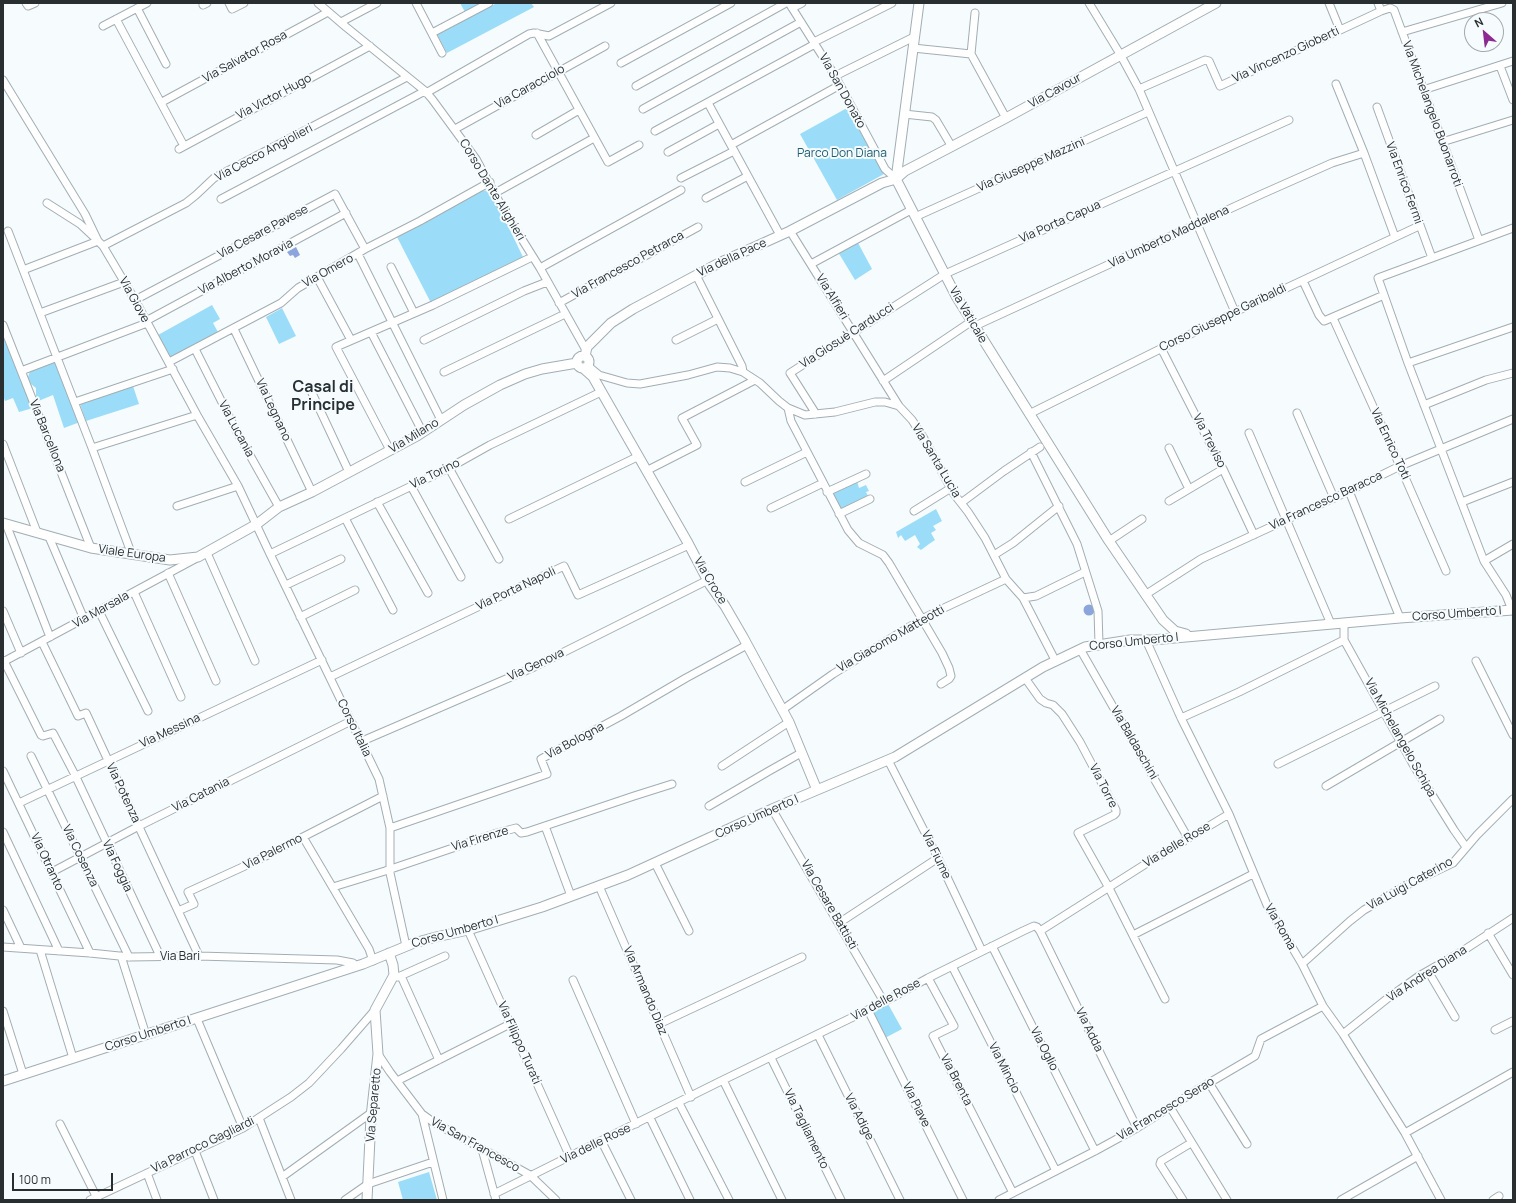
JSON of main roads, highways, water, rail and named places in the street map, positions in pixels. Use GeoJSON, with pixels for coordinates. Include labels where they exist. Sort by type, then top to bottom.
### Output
{"type":"FeatureCollection","features":[{"type":"Feature","properties":{"kind":"district","name":"Casal di Principe"},"geometry":{"type":"Point","coordinates":[323,397]}},
{"type":"Feature","properties":{"kind":"park label","name":"Parco Don Diana"},"geometry":{"type":"Point","coordinates":[842,154]}}]}
